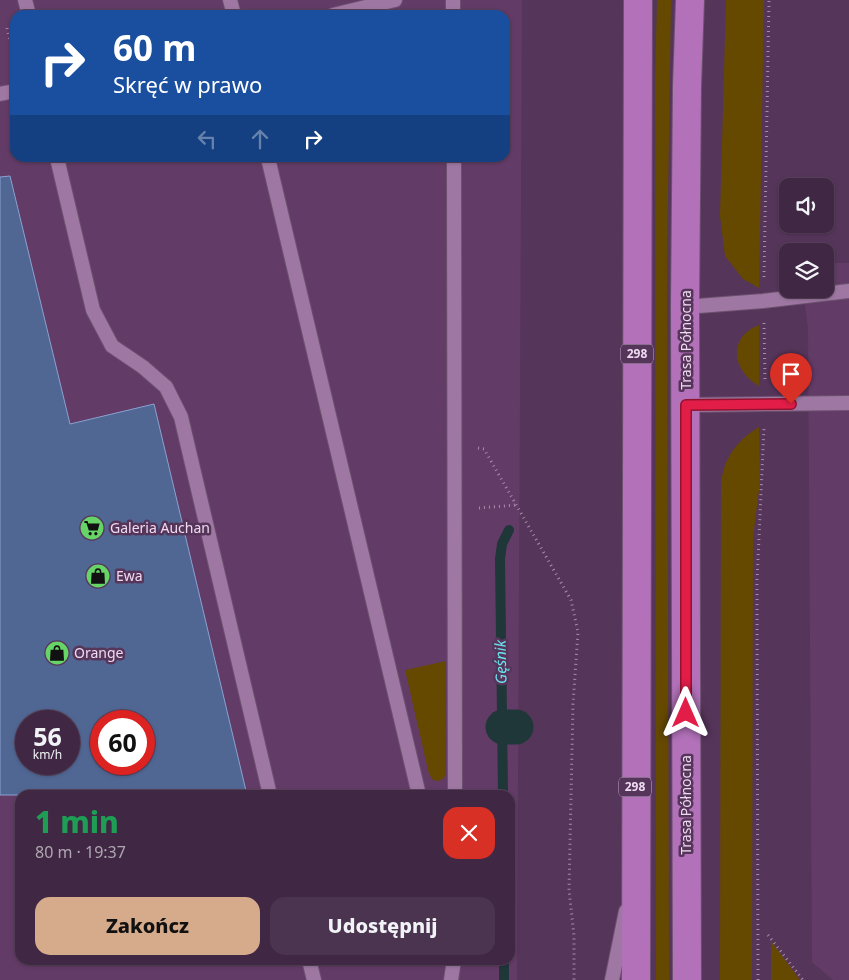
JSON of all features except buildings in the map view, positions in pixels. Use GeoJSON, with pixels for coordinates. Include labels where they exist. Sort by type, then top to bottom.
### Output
{"type":"FeatureCollection","features":[{"type":"Feature","properties":{"kind":"main road","name":"298"},"geometry":{"type":"LineString","coordinates":[[636,980],[638,0]]}},
{"type":"Feature","properties":{"kind":"main road","name":"Trasa Północna"},"geometry":{"type":"LineString","coordinates":[[687,980],[685,307],[687,86],[690,0]]}},
{"type":"Feature","properties":{"kind":"lane"},"geometry":{"type":"LineString","coordinates":[[354,10],[395,0]]}},
{"type":"Feature","properties":{"kind":"lane"},"geometry":{"type":"LineString","coordinates":[[58,162],[93,310],[112,346],[143,367],[166,387],[181,417],[269,790]]}},
{"type":"Feature","properties":{"kind":"lane"},"geometry":{"type":"LineString","coordinates":[[269,162],[418,790]]}},
{"type":"Feature","properties":{"kind":"lane"},"geometry":{"type":"LineString","coordinates":[[454,162],[455,790]]}},
{"type":"Feature","properties":{"kind":"lane"},"geometry":{"type":"LineString","coordinates":[[685,307],[763,301],[849,291]]}},
{"type":"Feature","properties":{"kind":"lane"},"geometry":{"type":"LineString","coordinates":[[686,405],[849,403]]}},
{"type":"Feature","properties":{"kind":"lane"},"geometry":{"type":"LineString","coordinates":[[612,980],[635,866]]}},
{"type":"Feature","properties":{"kind":"lane"},"geometry":{"type":"LineString","coordinates":[[310,965],[314,980]]}},
{"type":"Feature","properties":{"kind":"lane"},"geometry":{"type":"LineString","coordinates":[[451,980],[453,965]]}},
{"type":"Feature","properties":{"kind":"path"},"geometry":{"type":"LineString","coordinates":[[758,980],[757,580],[766,405],[763,301],[769,0]]}},
{"type":"Feature","properties":{"kind":"path"},"geometry":{"type":"LineString","coordinates":[[6,27],[10,43]]}},
{"type":"Feature","properties":{"kind":"path"},"geometry":{"type":"LineString","coordinates":[[454,443],[484,449],[571,600],[578,632],[573,704],[569,890],[574,936],[574,980]]}},
{"type":"Feature","properties":{"kind":"path"},"geometry":{"type":"LineString","coordinates":[[454,520],[471,516],[478,508],[516,505]]}},
{"type":"Feature","properties":{"kind":"path"},"geometry":{"type":"LineString","coordinates":[[768,935],[802,980]]}},
{"type":"Feature","properties":{"kind":"shaded area"},"geometry":{"type":"Polygon","coordinates":[[[0,0],[522,0],[517,980],[0,980],[0,0]]]}},
{"type":"Feature","properties":{"kind":"shaded area"},"geometry":{"type":"Polygon","coordinates":[[[657,0],[671,0],[667,263],[669,980],[656,980],[655,80],[657,0]]]}},
{"type":"Feature","properties":{"kind":"shaded area"},"geometry":{"type":"Polygon","coordinates":[[[726,0],[764,0],[759,288],[743,279],[725,256],[720,216],[726,0]]]}},
{"type":"Feature","properties":{"kind":"shaded area"},"geometry":{"type":"Polygon","coordinates":[[[834,263],[849,263],[849,980],[833,980],[812,962],[808,329],[804,298],[834,298],[834,263]]]}},
{"type":"Feature","properties":{"kind":"shaded area"},"geometry":{"type":"Polygon","coordinates":[[[759,325],[759,386],[743,372],[737,354],[742,337],[749,330],[759,325]]]}},
{"type":"Feature","properties":{"kind":"shaded area"},"geometry":{"type":"Polygon","coordinates":[[[759,427],[760,482],[753,538],[752,980],[720,980],[721,485],[725,467],[732,452],[744,438],[759,427]]]}},
{"type":"Feature","properties":{"kind":"shaded area"},"geometry":{"type":"Polygon","coordinates":[[[446,661],[446,772],[444,778],[439,781],[433,780],[429,774],[405,670],[446,661]]]}},
{"type":"Feature","properties":{"kind":"shaded area"},"geometry":{"type":"Polygon","coordinates":[[[771,941],[800,980],[771,980],[771,941]]]}},
{"type":"Feature","properties":{"kind":"waterway","name":"Gęśnik"},"geometry":{"type":"LineString","coordinates":[[503,790],[500,559],[502,544],[509,530]]}},
{"type":"Feature","properties":{"kind":"waterway"},"geometry":{"type":"LineString","coordinates":[[503,727],[516,727]]}},
{"type":"Feature","properties":{"kind":"waterway","name":"Gęśnik"},"geometry":{"type":"LineString","coordinates":[[504,965],[504,980]]}},
{"type":"Feature","properties":{"kind":"place","name":"Galeria Auchan"},"geometry":{"type":"Point","coordinates":[92,528]}},
{"type":"Feature","properties":{"kind":"place","name":"Ewa"},"geometry":{"type":"Point","coordinates":[98,576]}},
{"type":"Feature","properties":{"kind":"place","name":"Orange"},"geometry":{"type":"Point","coordinates":[57,653]}},
{"type":"Feature","properties":{"kind":"route"},"geometry":{"type":"LineString","coordinates":[[686,713],[686,405],[791,404]]}}]}
